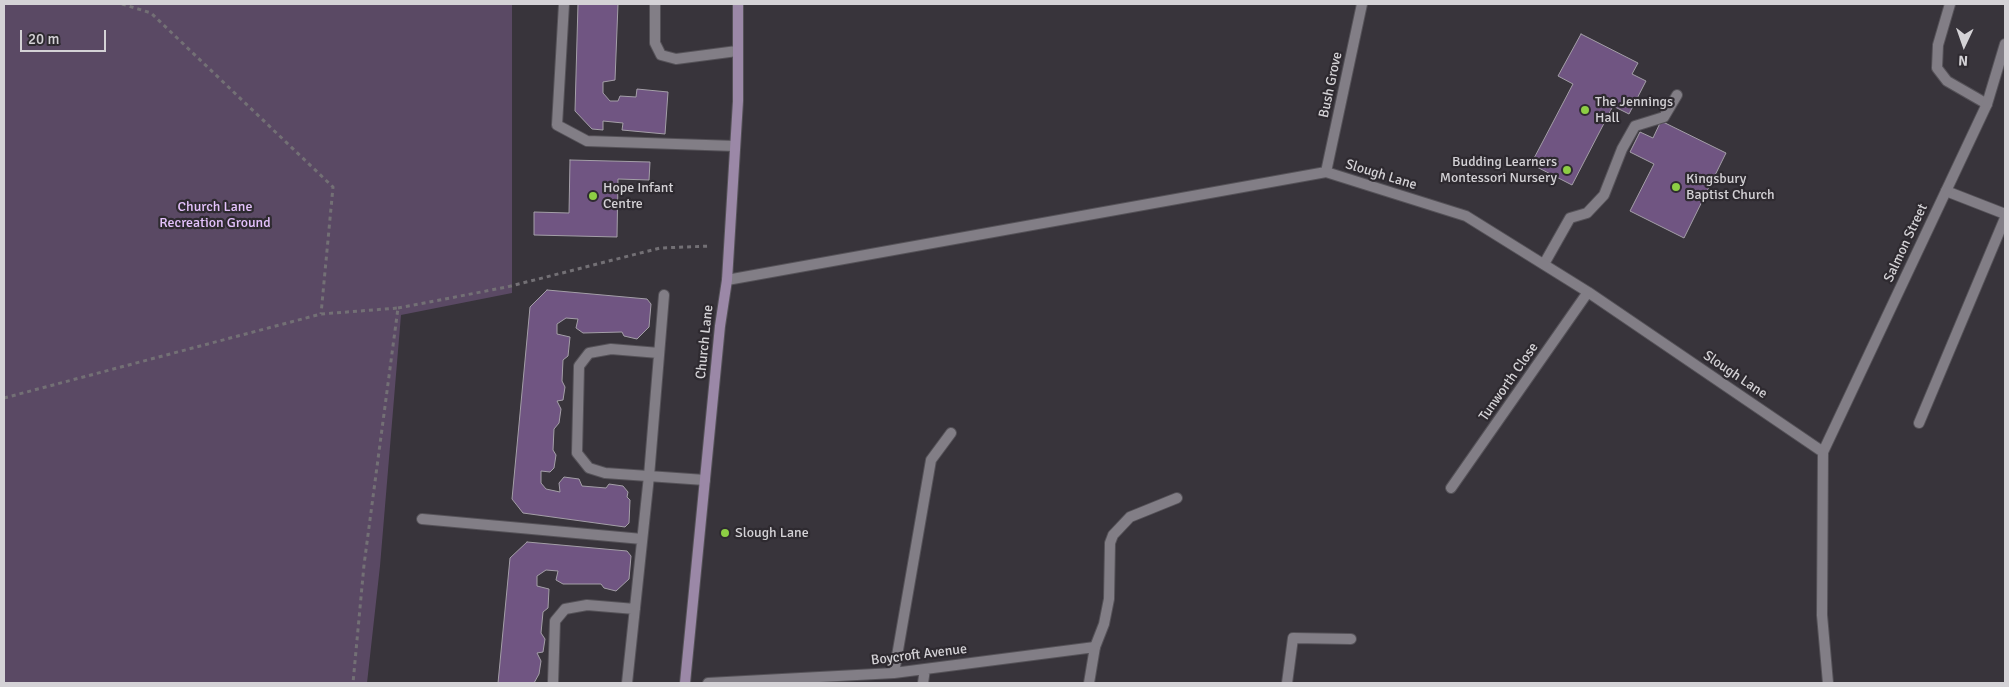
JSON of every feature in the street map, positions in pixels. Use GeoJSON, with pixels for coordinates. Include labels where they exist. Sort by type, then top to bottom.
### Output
{"type":"FeatureCollection","features":[{"type":"Feature","properties":{"kind":"main road","name":"Church Lane"},"geometry":{"type":"LineString","coordinates":[[685,683],[729,246],[735,146],[738,4]]}},
{"type":"Feature","properties":{"kind":"street"},"geometry":{"type":"LineString","coordinates":[[564,4],[557,125],[587,141],[735,146]]}},
{"type":"Feature","properties":{"kind":"street"},"geometry":{"type":"LineString","coordinates":[[655,4],[655,43],[661,55],[676,59],[737,52]]}},
{"type":"Feature","properties":{"kind":"street","name":"Bush Grove"},"geometry":{"type":"LineString","coordinates":[[1326,172],[1362,4]]}},
{"type":"Feature","properties":{"kind":"street"},"geometry":{"type":"LineString","coordinates":[[1950,4],[1938,45],[1937,68],[1947,81],[1987,104]]}},
{"type":"Feature","properties":{"kind":"street","name":"Salmon Street"},"geometry":{"type":"LineString","coordinates":[[1823,452],[1987,104],[2005,44]]}},
{"type":"Feature","properties":{"kind":"street"},"geometry":{"type":"LineString","coordinates":[[1544,264],[1570,218],[1587,213],[1599,202],[1622,148],[1635,126],[1664,117],[1677,95]]}},
{"type":"Feature","properties":{"kind":"street","name":"Slough Lane"},"geometry":{"type":"LineString","coordinates":[[726,280],[1326,172],[1466,216],[1588,292],[1823,452]]}},
{"type":"Feature","properties":{"kind":"street"},"geometry":{"type":"LineString","coordinates":[[1919,423],[2005,216],[1946,191]]}},
{"type":"Feature","properties":{"kind":"street","name":"Tunworth Close"},"geometry":{"type":"LineString","coordinates":[[1451,488],[1588,292]]}},
{"type":"Feature","properties":{"kind":"street"},"geometry":{"type":"LineString","coordinates":[[627,683],[649,476],[664,295]]}},
{"type":"Feature","properties":{"kind":"street"},"geometry":{"type":"LineString","coordinates":[[659,353],[611,349],[590,353],[580,366],[577,453],[589,468],[605,473],[705,480]]}},
{"type":"Feature","properties":{"kind":"street"},"geometry":{"type":"LineString","coordinates":[[894,673],[931,460],[951,433]]}},
{"type":"Feature","properties":{"kind":"street"},"geometry":{"type":"LineString","coordinates":[[1823,452],[1822,615],[1828,683]]}},
{"type":"Feature","properties":{"kind":"street"},"geometry":{"type":"LineString","coordinates":[[1090,683],[1095,647],[1104,624],[1109,599],[1110,543],[1113,535],[1130,517],[1177,498]]}},
{"type":"Feature","properties":{"kind":"street"},"geometry":{"type":"LineString","coordinates":[[422,519],[642,539]]}},
{"type":"Feature","properties":{"kind":"street"},"geometry":{"type":"LineString","coordinates":[[553,683],[555,621],[565,609],[586,604],[635,609]]}},
{"type":"Feature","properties":{"kind":"street"},"geometry":{"type":"LineString","coordinates":[[1288,683],[1293,638],[1351,639]]}},
{"type":"Feature","properties":{"kind":"street","name":"Boycroft Avenue"},"geometry":{"type":"LineString","coordinates":[[708,683],[894,673],[1095,647]]}},
{"type":"Feature","properties":{"kind":"street"},"geometry":{"type":"LineString","coordinates":[[923,683],[926,669]]}},
{"type":"Feature","properties":{"kind":"path"},"geometry":{"type":"LineString","coordinates":[[122,4],[151,14],[333,187],[321,314]]}},
{"type":"Feature","properties":{"kind":"path"},"geometry":{"type":"LineString","coordinates":[[4,398],[321,314],[398,308],[508,287],[660,248],[729,246]]}},
{"type":"Feature","properties":{"kind":"path"},"geometry":{"type":"LineString","coordinates":[[352,683],[364,565],[398,308]]}},
{"type":"Feature","properties":{"kind":"green space","name":"Church Lane Recreation Ground"},"geometry":{"type":"Polygon","coordinates":[[[4,4],[512,4],[512,293],[401,315],[380,566],[367,683],[4,683],[4,4]]]}},
{"type":"Feature","properties":{"kind":"building"},"geometry":{"type":"Polygon","coordinates":[[[578,4],[618,4],[615,80],[603,82],[603,93],[610,101],[618,101],[620,96],[636,97],[637,89],[668,92],[665,134],[622,130],[623,123],[603,121],[603,130],[592,129],[575,111],[578,4]]]}},
{"type":"Feature","properties":{"kind":"building","name":"The Jennings Hall"},"geometry":{"type":"Polygon","coordinates":[[[1581,34],[1638,63],[1632,74],[1646,81],[1629,114],[1613,106],[1572,185],[1531,164],[1573,84],[1558,76],[1581,34]]]}},
{"type":"Feature","properties":{"kind":"building","name":"Kingsbury Baptist Church"},"geometry":{"type":"Polygon","coordinates":[[[1661,121],[1726,153],[1684,238],[1630,211],[1654,164],[1630,152],[1640,132],[1653,138],[1661,121]]]}},
{"type":"Feature","properties":{"kind":"building","name":"Hope Infant Centre"},"geometry":{"type":"Polygon","coordinates":[[[570,160],[650,162],[649,180],[618,179],[617,237],[534,235],[534,212],[569,213],[570,160]]]}},
{"type":"Feature","properties":{"kind":"building"},"geometry":{"type":"Polygon","coordinates":[[[547,290],[647,299],[651,304],[649,327],[637,339],[624,336],[622,332],[583,333],[576,328],[578,319],[566,318],[557,324],[557,334],[570,337],[568,356],[563,360],[562,381],[565,387],[563,400],[557,401],[561,409],[559,423],[554,429],[553,450],[556,455],[554,468],[550,472],[541,471],[541,483],[546,489],[560,492],[559,483],[564,477],[579,479],[582,486],[606,488],[609,484],[623,486],[628,492],[627,497],[630,500],[629,523],[625,527],[523,513],[512,499],[530,307],[547,290]]]}},
{"type":"Feature","properties":{"kind":"building"},"geometry":{"type":"Polygon","coordinates":[[[527,542],[627,551],[631,556],[629,579],[616,591],[604,588],[601,584],[563,584],[556,580],[558,571],[546,570],[537,576],[537,586],[549,589],[548,608],[543,612],[541,633],[545,639],[543,652],[537,653],[541,661],[539,674],[534,683],[498,683],[510,558],[527,542]]]}},
{"type":"Feature","properties":{"kind":"place","name":"The Jennings Hall"},"geometry":{"type":"Point","coordinates":[1585,110]}},
{"type":"Feature","properties":{"kind":"place","name":"Budding Learners Montessori Nursery"},"geometry":{"type":"Point","coordinates":[1567,170]}},
{"type":"Feature","properties":{"kind":"place","name":"Kingsbury Baptist Church"},"geometry":{"type":"Point","coordinates":[1676,187]}},
{"type":"Feature","properties":{"kind":"place","name":"Hope Infant Centre"},"geometry":{"type":"Point","coordinates":[593,196]}},
{"type":"Feature","properties":{"kind":"place","name":"Slough Lane"},"geometry":{"type":"Point","coordinates":[725,533]}}]}
